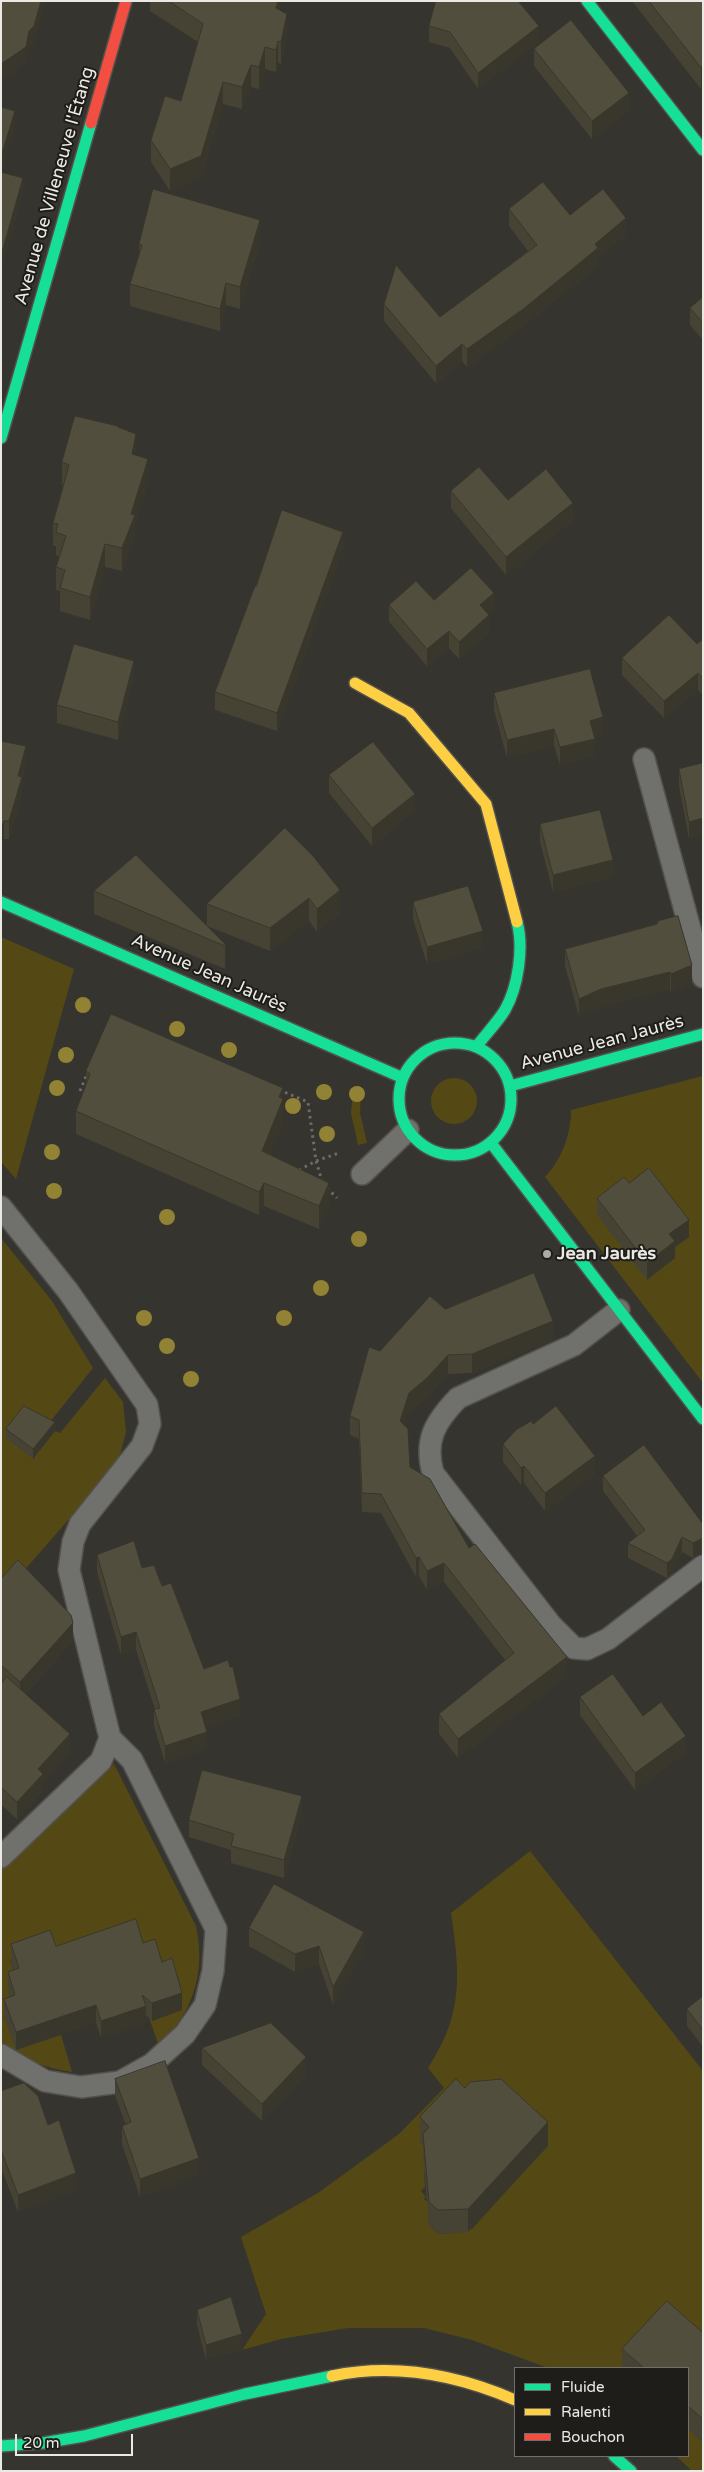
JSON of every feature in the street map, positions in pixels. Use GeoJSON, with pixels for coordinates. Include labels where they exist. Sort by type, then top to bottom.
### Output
{"type":"FeatureCollection","features":[{"type":"Feature","properties":{"kind":"street","name":"Avenue de Villeneuve l'Étang"},"geometry":{"type":"LineString","coordinates":[[1,438],[126,1]]}},
{"type":"Feature","properties":{"kind":"street"},"geometry":{"type":"LineString","coordinates":[[587,1],[703,150]]}},
{"type":"Feature","properties":{"kind":"street"},"geometry":{"type":"LineString","coordinates":[[355,683],[409,713],[486,804],[520,934],[519,958],[513,989],[505,1009],[476,1047]]}},
{"type":"Feature","properties":{"kind":"street","name":"Avenue Jean Jaurès"},"geometry":{"type":"LineString","coordinates":[[1,902],[403,1078]]}},
{"type":"Feature","properties":{"kind":"street","name":"Avenue Jean Jaurès"},"geometry":{"type":"LineString","coordinates":[[510,1086],[703,1034]]}},
{"type":"Feature","properties":{"kind":"street"},"geometry":{"type":"LineString","coordinates":[[455,1043],[476,1047],[492,1056],[504,1070],[510,1086],[512,1102],[509,1117],[502,1131],[491,1143],[475,1152],[456,1155],[438,1153],[421,1144],[408,1130],[401,1113],[399,1095],[403,1078],[421,1055],[434,1047],[455,1043]]}},
{"type":"Feature","properties":{"kind":"street"},"geometry":{"type":"LineString","coordinates":[[491,1143],[703,1419]]}},
{"type":"Feature","properties":{"kind":"street"},"geometry":{"type":"LineString","coordinates":[[1,2446],[33,2446],[83,2438],[285,2382],[374,2370],[431,2374],[491,2389],[514,2400]]}},
{"type":"Feature","properties":{"kind":"street"},"geometry":{"type":"LineString","coordinates":[[615,2457],[631,2471]]}},
{"type":"Feature","properties":{"kind":"lane"},"geometry":{"type":"LineString","coordinates":[[644,759],[703,977]]}},
{"type":"Feature","properties":{"kind":"lane"},"geometry":{"type":"LineString","coordinates":[[362,1174],[408,1130]]}},
{"type":"Feature","properties":{"kind":"lane"},"geometry":{"type":"LineString","coordinates":[[1,1207],[68,1291],[147,1405],[150,1424],[142,1446],[80,1524],[73,1542],[69,1570],[110,1738],[132,1760],[216,1929],[213,1971],[205,2004],[185,2034],[152,2064],[120,2082],[81,2087],[44,2081],[1,2055]]}},
{"type":"Feature","properties":{"kind":"lane"},"geometry":{"type":"LineString","coordinates":[[619,1310],[574,1345],[458,1398],[444,1413],[434,1430],[428,1455],[433,1473],[551,1625],[574,1648],[587,1649],[608,1639],[703,1566]]}},
{"type":"Feature","properties":{"kind":"lane"},"geometry":{"type":"LineString","coordinates":[[1,1857],[101,1761],[110,1738]]}},
{"type":"Feature","properties":{"kind":"path"},"geometry":{"type":"LineString","coordinates":[[80,1090],[88,1072]]}},
{"type":"Feature","properties":{"kind":"path"},"geometry":{"type":"LineString","coordinates":[[272,1087],[308,1102],[316,1161],[322,1183],[337,1198]]}},
{"type":"Feature","properties":{"kind":"path"},"geometry":{"type":"LineString","coordinates":[[296,1173],[316,1161],[342,1152]]}},
{"type":"Feature","properties":{"kind":"shaded area"},"geometry":{"type":"Polygon","coordinates":[[[1,937],[74,969],[16,1179],[1,1162],[1,937]]]}},
{"type":"Feature","properties":{"kind":"shaded area"},"geometry":{"type":"Polygon","coordinates":[[[703,1076],[703,1383],[545,1177],[561,1154],[567,1137],[571,1110],[703,1076]]]}},
{"type":"Feature","properties":{"kind":"shaded area"},"geometry":{"type":"Polygon","coordinates":[[[459,1078],[471,1084],[476,1092],[476,1110],[471,1118],[463,1123],[449,1124],[437,1118],[432,1110],[431,1096],[437,1084],[445,1079],[459,1078]]]}},
{"type":"Feature","properties":{"kind":"shaded area"},"geometry":{"type":"Polygon","coordinates":[[[353,1091],[361,1092],[360,1113],[367,1143],[358,1145],[351,1113],[353,1091]]]}},
{"type":"Feature","properties":{"kind":"shaded area"},"geometry":{"type":"Polygon","coordinates":[[[1,1238],[52,1301],[93,1368],[46,1427],[33,1458],[55,1431],[60,1433],[105,1378],[123,1402],[126,1432],[118,1463],[1,1597],[1,1238]]]}},
{"type":"Feature","properties":{"kind":"shaded area"},"geometry":{"type":"Polygon","coordinates":[[[114,1764],[196,1926],[199,1943],[198,1975],[194,1991],[181,2020],[159,2046],[148,2015],[18,1958],[10,1960],[19,1985],[15,2012],[4,2016],[14,2043],[59,2028],[72,2072],[35,2062],[1,2043],[1,1870],[114,1764]]]}},
{"type":"Feature","properties":{"kind":"shaded area"},"geometry":{"type":"Polygon","coordinates":[[[530,1851],[703,2071],[703,2363],[689,2378],[689,2367],[663,2367],[641,2348],[623,2367],[545,2367],[472,2340],[424,2328],[348,2328],[281,2339],[242,2350],[266,2314],[241,2237],[318,2193],[399,2134],[444,2088],[428,2068],[440,2048],[453,2011],[456,1993],[456,1955],[451,1913],[530,1851]],[[455,2103],[420,2141],[429,2150],[423,2157],[431,2165],[424,2173],[425,2187],[421,2191],[426,2197],[424,2199],[431,2205],[428,2208],[429,2225],[438,2234],[455,2233],[464,2222],[472,2229],[547,2146],[501,2103],[488,2104],[481,2112],[472,2105],[465,2111],[455,2103]]]}},
{"type":"Feature","properties":{"kind":"shaded area"},"geometry":{"type":"Polygon","coordinates":[[[689,2430],[703,2442],[703,2471],[692,2471],[677,2457],[689,2457],[689,2430]]]}},
{"type":"Feature","properties":{"kind":"building"},"geometry":{"type":"Polygon","coordinates":[[[1,1],[41,1],[34,26],[29,31],[26,47],[1,64],[1,1]]]}},
{"type":"Feature","properties":{"kind":"building"},"geometry":{"type":"Polygon","coordinates":[[[169,1],[278,1],[276,8],[287,14],[281,42],[278,41],[276,50],[265,47],[259,67],[251,65],[242,87],[223,82],[201,156],[170,169],[151,140],[165,96],[181,101],[203,24],[169,1]]]}},
{"type":"Feature","properties":{"kind":"building"},"geometry":{"type":"Polygon","coordinates":[[[436,1],[518,1],[539,26],[478,73],[450,32],[429,26],[436,1]]]}},
{"type":"Feature","properties":{"kind":"building"},"geometry":{"type":"Polygon","coordinates":[[[649,1],[703,1],[703,66],[701,67],[649,1]]]}},
{"type":"Feature","properties":{"kind":"building"},"geometry":{"type":"Polygon","coordinates":[[[571,20],[629,93],[592,121],[534,49],[571,20]]]}},
{"type":"Feature","properties":{"kind":"building"},"geometry":{"type":"Polygon","coordinates":[[[1,107],[15,111],[1,157],[1,107]]]}},
{"type":"Feature","properties":{"kind":"building"},"geometry":{"type":"Polygon","coordinates":[[[1,172],[23,178],[1,256],[1,172]]]}},
{"type":"Feature","properties":{"kind":"building"},"geometry":{"type":"Polygon","coordinates":[[[543,182],[570,215],[603,189],[626,218],[595,244],[598,248],[522,310],[467,349],[462,344],[436,366],[384,304],[396,265],[440,317],[537,245],[509,209],[543,182]]]}},
{"type":"Feature","properties":{"kind":"building"},"geometry":{"type":"Polygon","coordinates":[[[153,189],[260,220],[240,287],[226,283],[220,309],[130,284],[142,245],[139,245],[153,189]]]}},
{"type":"Feature","properties":{"kind":"building"},"geometry":{"type":"Polygon","coordinates":[[[703,297],[703,323],[690,308],[703,297]]]}},
{"type":"Feature","properties":{"kind":"building"},"geometry":{"type":"Polygon","coordinates":[[[75,416],[118,426],[136,434],[132,454],[148,459],[131,514],[135,515],[122,548],[105,544],[90,597],[60,588],[65,570],[56,567],[66,536],[56,532],[58,524],[53,523],[69,465],[62,462],[75,416]]]}},
{"type":"Feature","properties":{"kind":"building"},"geometry":{"type":"Polygon","coordinates":[[[479,467],[508,500],[546,469],[573,503],[506,557],[451,491],[479,467]]]}},
{"type":"Feature","properties":{"kind":"building"},"geometry":{"type":"Polygon","coordinates":[[[282,510],[343,532],[277,713],[215,692],[256,586],[282,510]]]}},
{"type":"Feature","properties":{"kind":"building"},"geometry":{"type":"Polygon","coordinates":[[[471,568],[494,593],[480,605],[489,615],[459,642],[449,631],[427,649],[389,605],[416,581],[434,600],[471,568]]]}},
{"type":"Feature","properties":{"kind":"building"},"geometry":{"type":"Polygon","coordinates":[[[669,615],[697,644],[703,639],[703,678],[698,673],[664,701],[622,658],[669,615]]]}},
{"type":"Feature","properties":{"kind":"building"},"geometry":{"type":"Polygon","coordinates":[[[74,644],[134,661],[118,722],[57,705],[74,644]]]}},
{"type":"Feature","properties":{"kind":"building"},"geometry":{"type":"Polygon","coordinates":[[[590,669],[603,717],[590,721],[595,739],[560,747],[554,729],[507,740],[494,693],[590,669]]]}},
{"type":"Feature","properties":{"kind":"building"},"geometry":{"type":"Polygon","coordinates":[[[1,741],[26,746],[18,776],[22,777],[9,821],[4,821],[1,829],[1,741]]]}},
{"type":"Feature","properties":{"kind":"building"},"geometry":{"type":"Polygon","coordinates":[[[373,742],[415,794],[372,828],[329,775],[373,742]]]}},
{"type":"Feature","properties":{"kind":"building"},"geometry":{"type":"Polygon","coordinates":[[[703,763],[703,818],[689,822],[679,769],[703,763]]]}},
{"type":"Feature","properties":{"kind":"building"},"geometry":{"type":"Polygon","coordinates":[[[600,810],[613,860],[553,875],[540,824],[600,810]]]}},
{"type":"Feature","properties":{"kind":"building"},"geometry":{"type":"Polygon","coordinates":[[[285,828],[313,856],[340,890],[317,909],[309,898],[270,928],[207,904],[285,828]]]}},
{"type":"Feature","properties":{"kind":"building"},"geometry":{"type":"Polygon","coordinates":[[[136,855],[226,945],[225,946],[94,891],[136,855]]]}},
{"type":"Feature","properties":{"kind":"building"},"geometry":{"type":"Polygon","coordinates":[[[468,886],[483,931],[427,947],[413,902],[468,886]]]}},
{"type":"Feature","properties":{"kind":"building"},"geometry":{"type":"Polygon","coordinates":[[[678,916],[692,965],[671,974],[670,972],[601,989],[579,999],[565,949],[657,924],[658,921],[678,916]]]}},
{"type":"Feature","properties":{"kind":"building"},"geometry":{"type":"Polygon","coordinates":[[[111,1014],[283,1088],[279,1097],[283,1099],[262,1151],[329,1183],[319,1206],[264,1183],[259,1192],[76,1111],[90,1074],[86,1071],[111,1014]]]}},
{"type":"Feature","properties":{"kind":"building"},"geometry":{"type":"Polygon","coordinates":[[[649,1168],[689,1220],[669,1234],[675,1241],[647,1263],[597,1198],[624,1177],[629,1183],[649,1168]]]}},
{"type":"Feature","properties":{"kind":"building"},"geometry":{"type":"Polygon","coordinates":[[[534,1273],[553,1321],[472,1354],[448,1355],[427,1378],[409,1393],[400,1421],[408,1429],[410,1467],[430,1479],[469,1548],[475,1544],[567,1657],[458,1739],[439,1714],[514,1653],[444,1563],[427,1571],[419,1557],[416,1558],[381,1494],[362,1493],[359,1420],[350,1416],[369,1347],[380,1351],[430,1296],[445,1309],[534,1273]]]}},
{"type":"Feature","properties":{"kind":"building"},"geometry":{"type":"Polygon","coordinates":[[[24,1406],[55,1422],[33,1449],[6,1429],[24,1406]]]}},
{"type":"Feature","properties":{"kind":"building"},"geometry":{"type":"Polygon","coordinates":[[[556,1406],[595,1456],[545,1493],[524,1466],[521,1468],[503,1444],[516,1430],[531,1421],[533,1424],[556,1406]]]}},
{"type":"Feature","properties":{"kind":"building"},"geometry":{"type":"Polygon","coordinates":[[[644,1445],[703,1524],[703,1539],[693,1543],[682,1537],[672,1559],[667,1563],[628,1543],[645,1530],[603,1476],[644,1445]]]}},
{"type":"Feature","properties":{"kind":"building"},"geometry":{"type":"Polygon","coordinates":[[[134,1541],[142,1568],[154,1565],[162,1586],[171,1583],[204,1669],[228,1660],[230,1667],[233,1667],[240,1699],[201,1712],[207,1732],[165,1746],[154,1709],[160,1708],[136,1632],[121,1637],[97,1555],[134,1541]]]}},
{"type":"Feature","properties":{"kind":"building"},"geometry":{"type":"Polygon","coordinates":[[[18,1560],[71,1615],[73,1623],[20,1682],[1,1665],[1,1579],[18,1560]]]}},
{"type":"Feature","properties":{"kind":"building"},"geometry":{"type":"Polygon","coordinates":[[[613,1674],[643,1716],[661,1702],[686,1736],[635,1773],[580,1697],[613,1674]]]}},
{"type":"Feature","properties":{"kind":"building"},"geometry":{"type":"Polygon","coordinates":[[[7,1677],[70,1734],[38,1769],[43,1774],[17,1802],[1,1787],[1,1684],[7,1677]]]}},
{"type":"Feature","properties":{"kind":"building"},"geometry":{"type":"Polygon","coordinates":[[[202,1770],[302,1796],[284,1860],[231,1846],[234,1834],[189,1820],[202,1770]]]}},
{"type":"Feature","properties":{"kind":"building"},"geometry":{"type":"Polygon","coordinates":[[[274,1884],[364,1932],[333,1987],[319,1946],[295,1954],[249,1928],[274,1884]]]}},
{"type":"Feature","properties":{"kind":"building"},"geometry":{"type":"Polygon","coordinates":[[[136,1919],[143,1943],[155,1939],[162,1962],[172,1958],[182,1993],[152,2003],[142,1995],[146,2006],[101,2021],[96,2005],[16,2032],[4,1999],[15,1995],[8,1972],[19,1968],[11,1944],[50,1930],[56,1946],[136,1919]]]}},
{"type":"Feature","properties":{"kind":"building"},"geometry":{"type":"Polygon","coordinates":[[[703,1996],[703,2030],[687,2009],[703,1996]]]}},
{"type":"Feature","properties":{"kind":"building"},"geometry":{"type":"Polygon","coordinates":[[[271,2023],[306,2057],[262,2104],[202,2048],[271,2023]]]}},
{"type":"Feature","properties":{"kind":"building"},"geometry":{"type":"Polygon","coordinates":[[[165,2061],[199,2158],[140,2179],[122,2126],[131,2122],[115,2079],[165,2061]]]}},
{"type":"Feature","properties":{"kind":"building"},"geometry":{"type":"Polygon","coordinates":[[[456,2079],[465,2088],[470,2082],[501,2079],[548,2122],[468,2209],[438,2210],[429,2202],[423,2134],[429,2127],[420,2117],[456,2079]]]}},
{"type":"Feature","properties":{"kind":"building"},"geometry":{"type":"Polygon","coordinates":[[[24,2083],[38,2096],[48,2125],[59,2120],[76,2173],[18,2195],[1,2150],[1,2091],[24,2083]]]}},
{"type":"Feature","properties":{"kind":"building"},"geometry":{"type":"Polygon","coordinates":[[[231,2297],[242,2334],[206,2345],[197,2310],[231,2297]]]}},
{"type":"Feature","properties":{"kind":"building"},"geometry":{"type":"Polygon","coordinates":[[[667,2301],[703,2333],[703,2419],[689,2407],[689,2367],[643,2367],[622,2349],[667,2301]]]}},
{"type":"Feature","properties":{"kind":"traffic: fast"},"geometry":{"type":"LineString","coordinates":[[587,1],[703,150]]}},
{"type":"Feature","properties":{"kind":"traffic: fast"},"geometry":{"type":"LineString","coordinates":[[1,438],[91,123]]}},
{"type":"Feature","properties":{"kind":"traffic: fast"},"geometry":{"type":"LineString","coordinates":[[1,902],[403,1078]]}},
{"type":"Feature","properties":{"kind":"traffic: fast"},"geometry":{"type":"LineString","coordinates":[[476,1047],[502,1015],[510,1001],[520,955],[517,922]]}},
{"type":"Feature","properties":{"kind":"traffic: fast"},"geometry":{"type":"LineString","coordinates":[[510,1086],[703,1034]]}},
{"type":"Feature","properties":{"kind":"traffic: fast"},"geometry":{"type":"LineString","coordinates":[[455,1043],[476,1047],[495,1059],[507,1078],[511,1099],[507,1120],[495,1139],[476,1151],[455,1155],[434,1151],[415,1139],[403,1120],[399,1099],[403,1078],[415,1059],[434,1047],[455,1043]]}},
{"type":"Feature","properties":{"kind":"traffic: fast"},"geometry":{"type":"LineString","coordinates":[[491,1143],[703,1419]]}},
{"type":"Feature","properties":{"kind":"traffic: fast"},"geometry":{"type":"LineString","coordinates":[[1,2446],[43,2443],[84,2436],[245,2394],[332,2376]]}},
{"type":"Feature","properties":{"kind":"traffic: fast"},"geometry":{"type":"LineString","coordinates":[[615,2457],[631,2471]]}},
{"type":"Feature","properties":{"kind":"traffic: slow"},"geometry":{"type":"LineString","coordinates":[[355,683],[409,713],[486,804],[517,922]]}},
{"type":"Feature","properties":{"kind":"traffic: slow"},"geometry":{"type":"LineString","coordinates":[[332,2376],[355,2372],[402,2371],[448,2378],[493,2391],[514,2400]]}},
{"type":"Feature","properties":{"kind":"traffic: jam"},"geometry":{"type":"LineString","coordinates":[[91,123],[126,1]]}},
{"type":"Feature","properties":{"kind":"place","name":"Jean Jaurès"},"geometry":{"type":"Point","coordinates":[547,1254]}}]}
